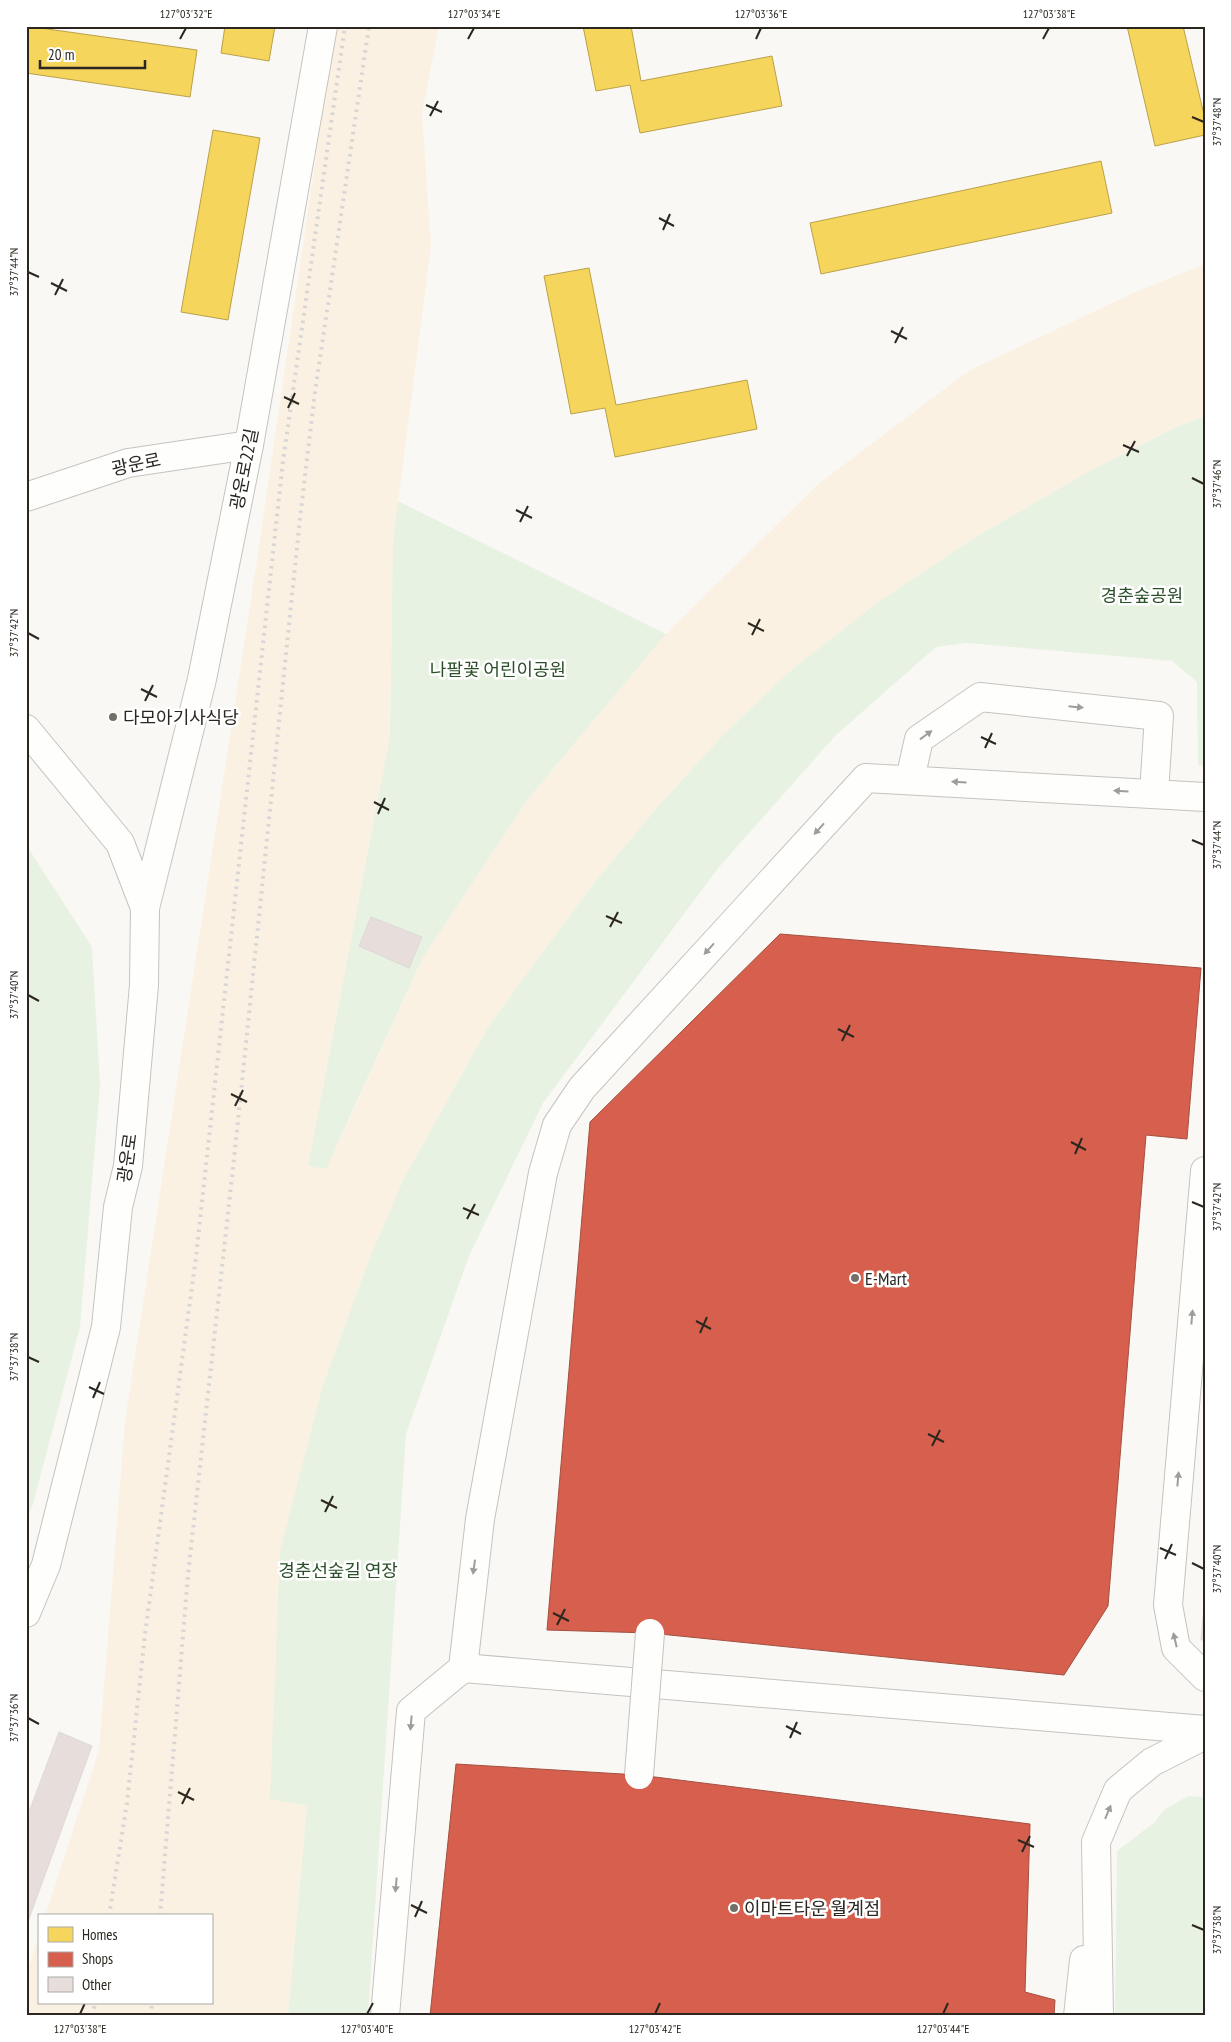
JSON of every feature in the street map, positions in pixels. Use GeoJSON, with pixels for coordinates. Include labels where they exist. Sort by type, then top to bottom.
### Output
{"type":"FeatureCollection","features":[{"type":"Feature","properties":{"kind":"street","name":"광운로22길"},"geometry":{"type":"LineString","coordinates":[[145,908],[202,679],[250,445],[323,26]]}},
{"type":"Feature","properties":{"kind":"street","name":"광운로"},"geometry":{"type":"LineString","coordinates":[[26,497],[128,463],[250,445]]}},
{"type":"Feature","properties":{"kind":"street"},"geometry":{"type":"LineString","coordinates":[[910,779],[919,739],[980,697],[1159,716],[1154,793]]}},
{"type":"Feature","properties":{"kind":"street","name":"광운로"},"geometry":{"type":"LineString","coordinates":[[26,729],[120,843],[145,908],[144,985],[128,1166],[118,1207],[106,1327],[48,1556],[26,1613]]}},
{"type":"Feature","properties":{"kind":"street"},"geometry":{"type":"LineString","coordinates":[[385,2016],[412,1712],[463,1668],[480,1519],[543,1173],[556,1125],[582,1088],[866,778],[1205,797]]}},
{"type":"Feature","properties":{"kind":"street"},"geometry":{"type":"LineString","coordinates":[[1205,1171],[1168,1605],[1176,1648],[1205,1677]]}},
{"type":"Feature","properties":{"kind":"street"},"geometry":{"type":"LineString","coordinates":[[639,1775],[650,1633]]}},
{"type":"Feature","properties":{"kind":"street"},"geometry":{"type":"LineString","coordinates":[[463,1668],[1205,1730]]}},
{"type":"Feature","properties":{"kind":"street"},"geometry":{"type":"LineString","coordinates":[[1078,2016],[1096,1842],[1118,1790],[1152,1762],[1205,1735]]}},
{"type":"Feature","properties":{"kind":"street"},"geometry":{"type":"LineString","coordinates":[[1096,1842],[1099,2016]]}},
{"type":"Feature","properties":{"kind":"shaded area"},"geometry":{"type":"Polygon","coordinates":[[[335,26],[439,26],[422,113],[431,246],[393,542],[390,735],[308,1166],[342,1136],[422,959],[528,799],[666,634],[817,485],[970,370],[1140,290],[1205,264],[1205,416],[1176,427],[1088,472],[974,538],[878,602],[789,672],[723,735],[654,811],[590,888],[490,1024],[404,1178],[370,1257],[323,1385],[270,1798],[307,1806],[288,2016],[26,2016],[26,1974],[38,1939],[38,2004],[212,2004],[212,1914],[46,1914],[99,1750],[125,1421],[258,553],[335,26]]]}},
{"type":"Feature","properties":{"kind":"green space","name":"경춘선숲길 연장"},"geometry":{"type":"Polygon","coordinates":[[[1205,416],[1205,766],[1198,765],[1197,682],[1172,661],[966,643],[936,647],[835,736],[719,867],[543,1103],[469,1256],[406,1434],[368,2016],[288,2016],[307,1806],[270,1799],[280,1551],[323,1385],[370,1257],[404,1178],[490,1024],[590,888],[654,811],[723,735],[789,672],[878,602],[974,538],[1088,472],[1176,427],[1205,416]]]}},
{"type":"Feature","properties":{"kind":"green space","name":"나팔꽃 어린이공원"},"geometry":{"type":"Polygon","coordinates":[[[398,501],[666,634],[528,799],[422,959],[326,1169],[308,1166],[390,735],[393,542],[398,501]]]}},
{"type":"Feature","properties":{"kind":"green space"},"geometry":{"type":"Polygon","coordinates":[[[26,851],[30,851],[92,947],[100,1085],[80,1327],[33,1504],[26,1522],[26,851]]]}},
{"type":"Feature","properties":{"kind":"green space"},"geometry":{"type":"Polygon","coordinates":[[[1188,1796],[1205,1797],[1205,2016],[1115,2016],[1117,1851],[1155,1822],[1164,1810],[1188,1796]]]}},
{"type":"Feature","properties":{"kind":"building: Homes"},"geometry":{"type":"Polygon","coordinates":[[[26,26],[197,50],[190,97],[26,73],[26,26]]]}},
{"type":"Feature","properties":{"kind":"building: Homes"},"geometry":{"type":"Polygon","coordinates":[[[225,26],[275,26],[269,61],[221,53],[225,26]]]}},
{"type":"Feature","properties":{"kind":"building: Homes"},"geometry":{"type":"Polygon","coordinates":[[[583,26],[631,26],[641,81],[772,56],[782,106],[640,133],[630,85],[596,91],[583,26]]]}},
{"type":"Feature","properties":{"kind":"building: Homes"},"geometry":{"type":"Polygon","coordinates":[[[1127,26],[1183,26],[1205,119],[1205,135],[1155,146],[1127,26]]]}},
{"type":"Feature","properties":{"kind":"building: Homes"},"geometry":{"type":"Polygon","coordinates":[[[213,130],[260,138],[228,320],[181,312],[213,130]]]}},
{"type":"Feature","properties":{"kind":"building: Homes"},"geometry":{"type":"Polygon","coordinates":[[[1101,161],[1112,213],[821,274],[810,223],[1101,161]]]}},
{"type":"Feature","properties":{"kind":"building: Homes"},"geometry":{"type":"Polygon","coordinates":[[[589,268],[616,405],[747,380],[757,429],[615,457],[605,408],[571,414],[544,276],[589,268]]]}},
{"type":"Feature","properties":{"kind":"building: Shops","name":"E-Mart"},"geometry":{"type":"Polygon","coordinates":[[[780,934],[1201,968],[1187,1139],[1146,1135],[1108,1606],[1064,1675],[650,1633],[547,1630],[590,1122],[780,934]]]}},
{"type":"Feature","properties":{"kind":"building: Shops","name":"이마트타운 월계점"},"geometry":{"type":"Polygon","coordinates":[[[456,1764],[639,1775],[1030,1824],[1025,1992],[1055,2000],[1054,2016],[430,2016],[456,1764]]]}},
{"type":"Feature","properties":{"kind":"building: Other"},"geometry":{"type":"Polygon","coordinates":[[[371,917],[422,937],[409,968],[359,946],[371,917]]]}},
{"type":"Feature","properties":{"kind":"building: Other"},"geometry":{"type":"Polygon","coordinates":[[[1205,1597],[1205,1640],[1201,1640],[1205,1597]]]}},
{"type":"Feature","properties":{"kind":"building: Other"},"geometry":{"type":"Polygon","coordinates":[[[59,1732],[92,1746],[26,1927],[26,1820],[59,1732]]]}},
{"type":"Feature","properties":{"kind":"railway"},"geometry":{"type":"LineString","coordinates":[[109,1914],[127,1803],[145,1634],[196,1257],[283,461],[345,26]]}},
{"type":"Feature","properties":{"kind":"railway"},"geometry":{"type":"LineString","coordinates":[[160,1914],[188,1575],[235,1150],[300,518],[315,392],[369,26]]}},
{"type":"Feature","properties":{"kind":"railway"},"geometry":{"type":"LineString","coordinates":[[93,2016],[95,2004]]}},
{"type":"Feature","properties":{"kind":"railway"},"geometry":{"type":"LineString","coordinates":[[151,2016],[152,2004]]}},
{"type":"Feature","properties":{"kind":"place","name":"다모아기사식당"},"geometry":{"type":"Point","coordinates":[113,717]}},
{"type":"Feature","properties":{"kind":"place","name":"E-Mart"},"geometry":{"type":"Point","coordinates":[855,1278]}},
{"type":"Feature","properties":{"kind":"place","name":"이마트타운 월계점"},"geometry":{"type":"Point","coordinates":[734,1908]}},
{"type":"Feature","properties":{"kind":"park label","name":"경춘숲공원"},"geometry":{"type":"Point","coordinates":[1142,595]}}]}
